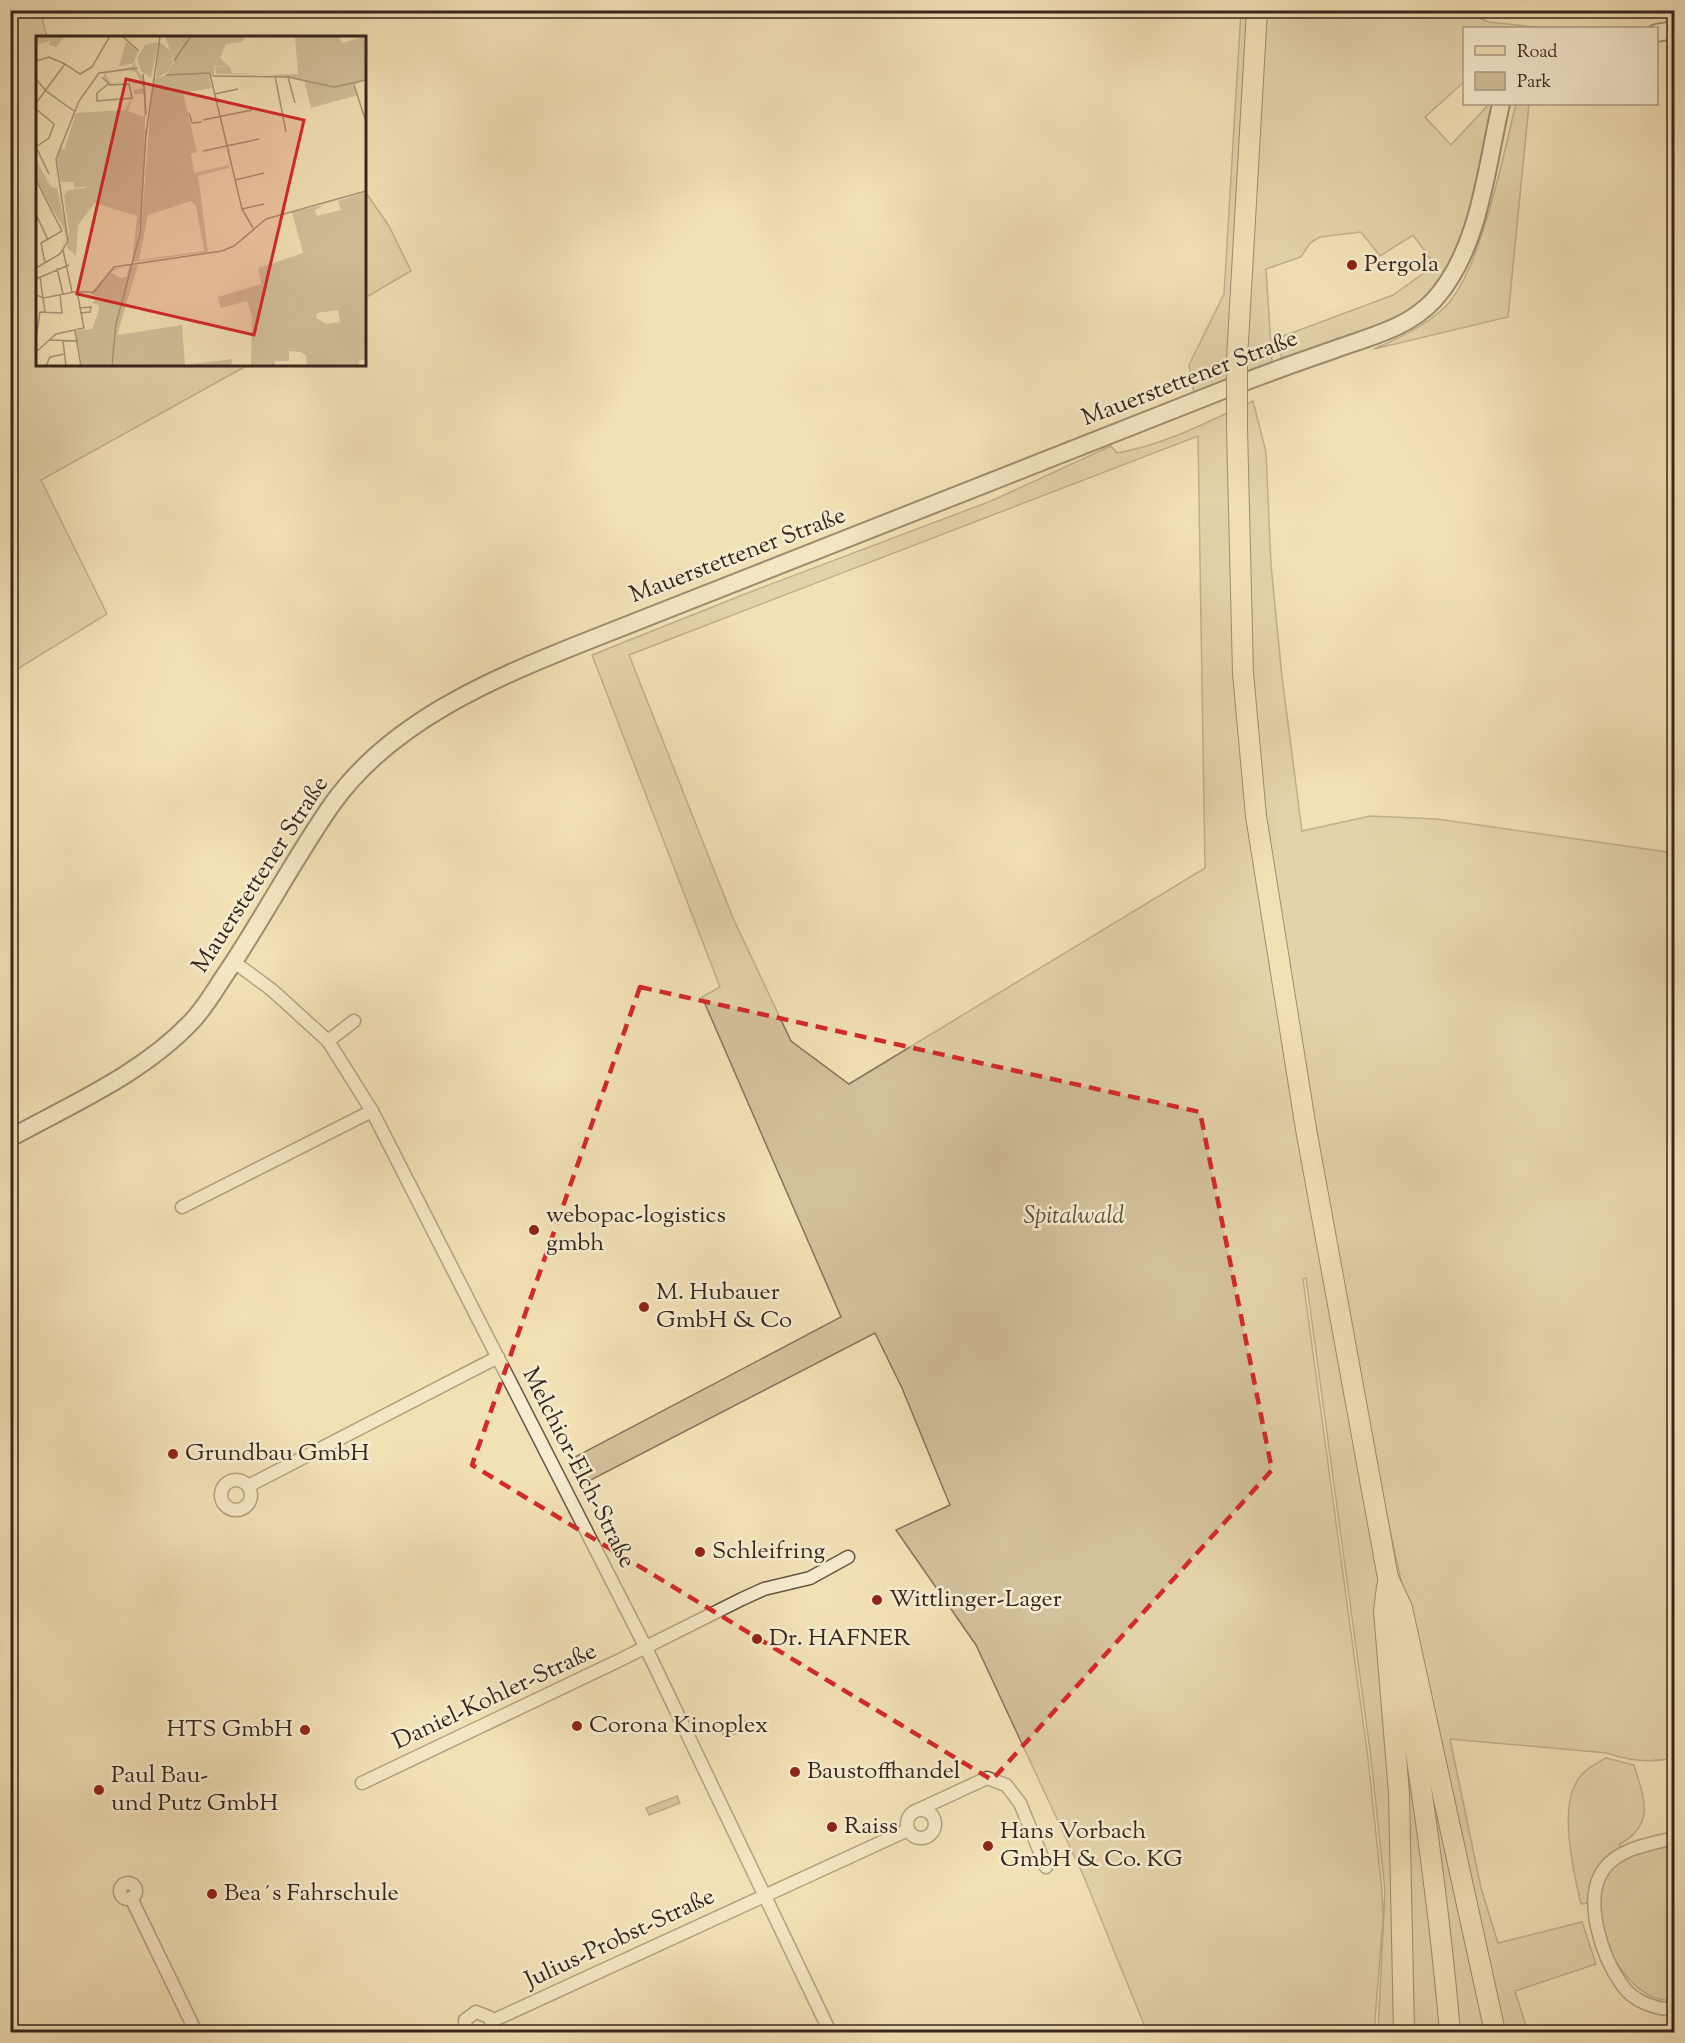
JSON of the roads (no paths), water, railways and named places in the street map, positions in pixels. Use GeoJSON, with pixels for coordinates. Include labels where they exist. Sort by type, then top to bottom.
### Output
{"type":"FeatureCollection","features":[{"type":"Feature","properties":{"kind":"main road"},"geometry":{"type":"LineString","coordinates":[[1257,10],[1237,359],[1243,673],[1256,816],[1302,1107],[1388,1578],[1427,1823],[1442,1941],[1450,2032]]}},
{"type":"Feature","properties":{"kind":"main road"},"geometry":{"type":"LineString","coordinates":[[1658,33],[1674,30]]}},
{"type":"Feature","properties":{"kind":"main road","name":"Mauerstettener Straße"},"geometry":{"type":"LineString","coordinates":[[10,1138],[135,1069],[164,1047],[193,1020],[234,962],[342,793],[380,753],[406,732],[470,692],[582,643],[1237,385],[1374,336],[1414,316],[1434,299],[1450,279],[1462,257],[1478,210],[1501,105]]}},
{"type":"Feature","properties":{"kind":"main road"},"geometry":{"type":"LineString","coordinates":[[1388,1578],[1384,1611],[1399,1793],[1404,2032]]}},
{"type":"Feature","properties":{"kind":"main road"},"geometry":{"type":"LineString","coordinates":[[1388,1578],[1402,1608],[1495,2032]]}},
{"type":"Feature","properties":{"kind":"street","name":"Melchior-Elch-Straße"},"geometry":{"type":"LineString","coordinates":[[234,962],[272,990],[328,1041],[372,1111],[646,1648],[733,1834],[765,1894],[830,2032]]}},
{"type":"Feature","properties":{"kind":"street"},"geometry":{"type":"LineString","coordinates":[[328,1041],[354,1021]]}},
{"type":"Feature","properties":{"kind":"street"},"geometry":{"type":"LineString","coordinates":[[182,1207],[372,1111]]}},
{"type":"Feature","properties":{"kind":"street"},"geometry":{"type":"LineString","coordinates":[[249,1486],[498,1357]]}},
{"type":"Feature","properties":{"kind":"street","name":"Daniel-Kohler-Straße"},"geometry":{"type":"LineString","coordinates":[[362,1783],[646,1648],[742,1599],[764,1589],[810,1578],[848,1557]]}},
{"type":"Feature","properties":{"kind":"street"},"geometry":{"type":"LineString","coordinates":[[918,1810],[931,1814],[935,1821],[933,1830],[922,1838],[914,1836],[908,1830],[907,1819],[918,1810],[987,1778],[1006,1785],[1020,1803],[1046,1867]]}},
{"type":"Feature","properties":{"kind":"street","name":"Julius-Probst-Straße"},"geometry":{"type":"LineString","coordinates":[[466,2032],[465,2020],[472,2014],[481,2012],[491,2027],[765,1894],[908,1830]]}},
{"type":"Feature","properties":{"kind":"street"},"geometry":{"type":"LineString","coordinates":[[1674,1838],[1631,1850],[1616,1858],[1604,1868],[1595,1885],[1593,1904],[1600,1938],[1622,1987],[1638,2000],[1653,2006],[1674,2009]]}},
{"type":"Feature","properties":{"kind":"street"},"geometry":{"type":"LineString","coordinates":[[131,1898],[196,2032]]}},
{"type":"Feature","properties":{"kind":"place","name":"Pergola"},"geometry":{"type":"Point","coordinates":[1352,265]}},
{"type":"Feature","properties":{"kind":"place","name":"webopac-logistics gmbh"},"geometry":{"type":"Point","coordinates":[534,1230]}},
{"type":"Feature","properties":{"kind":"place","name":"M. Hubauer GmbH & Co"},"geometry":{"type":"Point","coordinates":[644,1307]}},
{"type":"Feature","properties":{"kind":"place","name":"Grundbau GmbH"},"geometry":{"type":"Point","coordinates":[173,1454]}},
{"type":"Feature","properties":{"kind":"place","name":"Schleifring"},"geometry":{"type":"Point","coordinates":[700,1552]}},
{"type":"Feature","properties":{"kind":"place","name":"Wittlinger-Lager"},"geometry":{"type":"Point","coordinates":[877,1600]}},
{"type":"Feature","properties":{"kind":"place","name":"Dr. HAFNER"},"geometry":{"type":"Point","coordinates":[757,1639]}},
{"type":"Feature","properties":{"kind":"place","name":"Corona Kinoplex"},"geometry":{"type":"Point","coordinates":[577,1726]}},
{"type":"Feature","properties":{"kind":"place","name":"HTS GmbH"},"geometry":{"type":"Point","coordinates":[305,1730]}},
{"type":"Feature","properties":{"kind":"place","name":"Baustoffhandel"},"geometry":{"type":"Point","coordinates":[795,1772]}},
{"type":"Feature","properties":{"kind":"place","name":"Paul Bau- und Putz GmbH"},"geometry":{"type":"Point","coordinates":[99,1790]}},
{"type":"Feature","properties":{"kind":"place","name":"Raiss"},"geometry":{"type":"Point","coordinates":[832,1827]}},
{"type":"Feature","properties":{"kind":"place","name":"Hans Vorbach GmbH & Co. KG"},"geometry":{"type":"Point","coordinates":[988,1846]}},
{"type":"Feature","properties":{"kind":"place","name":"Bea´s Fahrschule"},"geometry":{"type":"Point","coordinates":[212,1894]}},
{"type":"Feature","properties":{"kind":"park label","name":"Spitalwald"},"geometry":{"type":"Point","coordinates":[1074,1217]}}]}
